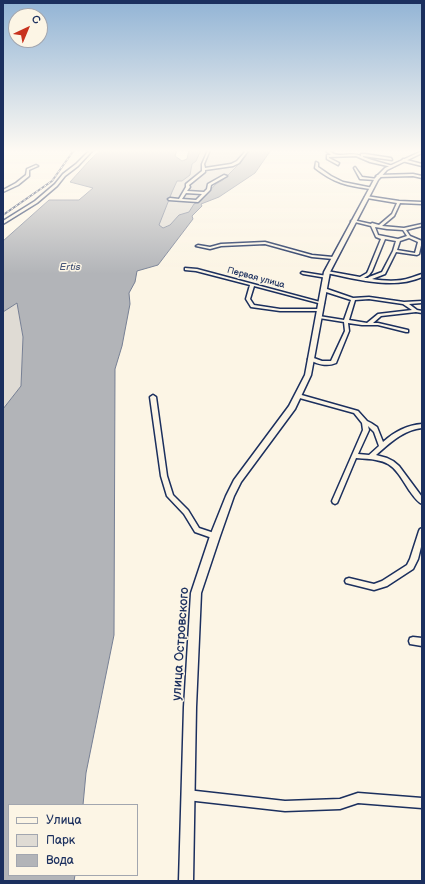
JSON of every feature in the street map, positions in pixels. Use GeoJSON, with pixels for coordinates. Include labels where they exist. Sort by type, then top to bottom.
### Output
{"type":"FeatureCollection","features":[{"type":"Feature","properties":{"kind":"main road","name":"улица Островского"},"geometry":{"type":"LineString","coordinates":[[186,881],[192,645],[196,593],[215,536],[230,496],[238,480],[288,413],[308,375],[327,275],[333,258],[370,191]]}},
{"type":"Feature","properties":{"kind":"street"},"geometry":{"type":"LineString","coordinates":[[3,223],[20,213],[50,191]]}},
{"type":"Feature","properties":{"kind":"street"},"geometry":{"type":"LineString","coordinates":[[180,200],[185,192],[205,193]]}},
{"type":"Feature","properties":{"kind":"street"},"geometry":{"type":"LineString","coordinates":[[170,199],[197,201],[205,193]]}},
{"type":"Feature","properties":{"kind":"street"},"geometry":{"type":"LineString","coordinates":[[367,197],[422,204]]}},
{"type":"Feature","properties":{"kind":"street"},"geometry":{"type":"LineString","coordinates":[[380,226],[393,215],[399,202]]}},
{"type":"Feature","properties":{"kind":"street"},"geometry":{"type":"LineString","coordinates":[[354,222],[404,229],[422,225]]}},
{"type":"Feature","properties":{"kind":"street"},"geometry":{"type":"LineString","coordinates":[[361,278],[370,271],[383,240],[375,234],[372,224]]}},
{"type":"Feature","properties":{"kind":"street"},"geometry":{"type":"LineString","coordinates":[[404,229],[409,237]]}},
{"type":"Feature","properties":{"kind":"street"},"geometry":{"type":"LineString","coordinates":[[379,236],[398,240],[409,237],[420,241],[416,254],[395,252]]}},
{"type":"Feature","properties":{"kind":"street"},"geometry":{"type":"LineString","coordinates":[[361,278],[384,273],[395,252],[398,240]]}},
{"type":"Feature","properties":{"kind":"street"},"geometry":{"type":"LineString","coordinates":[[198,246],[210,248],[221,245],[265,243],[312,256],[333,258]]}},
{"type":"Feature","properties":{"kind":"street","name":"Первая улица"},"geometry":{"type":"LineString","coordinates":[[186,269],[196,270],[322,303]]}},
{"type":"Feature","properties":{"kind":"street"},"geometry":{"type":"LineString","coordinates":[[303,273],[398,282],[413,280],[422,275]]}},
{"type":"Feature","properties":{"kind":"street"},"geometry":{"type":"LineString","coordinates":[[252,285],[248,299],[253,306],[320,313],[346,322],[367,325],[378,324],[406,331]]}},
{"type":"Feature","properties":{"kind":"street"},"geometry":{"type":"LineString","coordinates":[[325,290],[352,299],[369,298],[404,303],[422,302]]}},
{"type":"Feature","properties":{"kind":"street"},"geometry":{"type":"LineString","coordinates":[[311,359],[333,363],[347,332],[346,322],[352,299]]}},
{"type":"Feature","properties":{"kind":"street"},"geometry":{"type":"LineString","coordinates":[[404,303],[416,311]]}},
{"type":"Feature","properties":{"kind":"street"},"geometry":{"type":"LineString","coordinates":[[367,325],[380,315],[416,311],[422,312]]}},
{"type":"Feature","properties":{"kind":"street"},"geometry":{"type":"LineString","coordinates":[[298,396],[356,412],[365,423],[366,430],[335,501]]}},
{"type":"Feature","properties":{"kind":"street"},"geometry":{"type":"LineString","coordinates":[[153,397],[164,476],[170,496],[186,512],[197,530],[215,536]]}},
{"type":"Feature","properties":{"kind":"street"},"geometry":{"type":"LineString","coordinates":[[365,423],[370,423],[375,428],[382,447]]}},
{"type":"Feature","properties":{"kind":"street"},"geometry":{"type":"LineString","coordinates":[[370,457],[389,439],[414,426],[422,426]]}},
{"type":"Feature","properties":{"kind":"street"},"geometry":{"type":"LineString","coordinates":[[354,456],[380,458],[392,463],[397,467],[417,497],[422,501]]}},
{"type":"Feature","properties":{"kind":"street"},"geometry":{"type":"LineString","coordinates":[[349,581],[374,587],[384,584],[410,567],[414,560],[422,531]]}},
{"type":"Feature","properties":{"kind":"street"},"geometry":{"type":"LineString","coordinates":[[413,642],[422,642]]}},
{"type":"Feature","properties":{"kind":"street"},"geometry":{"type":"LineString","coordinates":[[187,795],[285,806],[340,804],[358,798],[422,803]]}},
{"type":"Feature","properties":{"kind":"green space"},"geometry":{"type":"Polygon","coordinates":[[[210,191],[200,201],[194,204],[189,212],[179,215],[170,225],[162,228],[159,225],[172,192],[210,191]]]}},
{"type":"Feature","properties":{"kind":"green space"},"geometry":{"type":"Polygon","coordinates":[[[17,302],[23,337],[21,386],[3,409],[3,312],[17,302]]]}},
{"type":"Feature","properties":{"kind":"water","name":"Ertis"},"geometry":{"type":"Polygon","coordinates":[[[89,191],[172,191],[159,225],[163,228],[170,225],[179,215],[189,212],[194,204],[200,201],[209,191],[228,191],[219,197],[201,204],[202,206],[192,216],[193,219],[158,265],[137,271],[135,282],[129,293],[130,304],[122,346],[115,369],[114,635],[86,773],[83,804],[8,804],[8,876],[75,876],[74,881],[3,881],[3,409],[21,386],[23,337],[17,303],[3,312],[3,241],[49,200],[79,200],[89,191]]]}},
{"type":"Feature","properties":{"kind":"railway"},"geometry":{"type":"LineString","coordinates":[[3,215],[37,191]]}}]}
